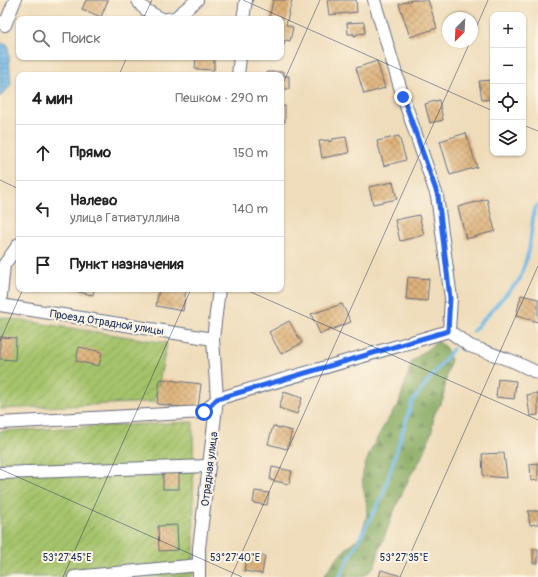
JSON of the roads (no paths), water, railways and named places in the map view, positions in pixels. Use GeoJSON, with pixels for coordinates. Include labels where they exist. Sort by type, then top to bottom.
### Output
{"type":"FeatureCollection","features":[{"type":"Feature","properties":{"kind":"street"},"geometry":{"type":"LineString","coordinates":[[0,22],[4,25],[15,0]]}},
{"type":"Feature","properties":{"kind":"street"},"geometry":{"type":"LineString","coordinates":[[138,0],[140,5],[149,13],[156,16]]}},
{"type":"Feature","properties":{"kind":"street"},"geometry":{"type":"LineString","coordinates":[[177,16],[197,0]]}},
{"type":"Feature","properties":{"kind":"street"},"geometry":{"type":"LineString","coordinates":[[243,16],[246,0]]}},
{"type":"Feature","properties":{"kind":"street"},"geometry":{"type":"LineString","coordinates":[[374,0],[403,97],[438,196],[450,298],[448,331]]}},
{"type":"Feature","properties":{"kind":"street"},"geometry":{"type":"LineString","coordinates":[[238,72],[240,60]]}},
{"type":"Feature","properties":{"kind":"street","name":"Проезд Отрадной улицы"},"geometry":{"type":"LineString","coordinates":[[16,248],[4,265],[0,305],[213,340]]}},
{"type":"Feature","properties":{"kind":"street","name":"Отрадная улица"},"geometry":{"type":"LineString","coordinates":[[199,577],[199,548],[217,399],[213,340],[219,292]]}},
{"type":"Feature","properties":{"kind":"street"},"geometry":{"type":"LineString","coordinates":[[448,331],[470,346],[516,362],[538,374]]}},
{"type":"Feature","properties":{"kind":"street"},"geometry":{"type":"LineString","coordinates":[[0,423],[204,412],[217,399],[448,331]]}},
{"type":"Feature","properties":{"kind":"street"},"geometry":{"type":"LineString","coordinates":[[0,473],[209,466]]}},
{"type":"Feature","properties":{"kind":"street"},"geometry":{"type":"LineString","coordinates":[[74,577],[199,565]]}},
{"type":"Feature","properties":{"kind":"water"},"geometry":{"type":"Polygon","coordinates":[[[0,43],[8,45],[11,85],[0,97],[0,43]]]}},
{"type":"Feature","properties":{"kind":"waterway"},"geometry":{"type":"LineString","coordinates":[[473,331],[520,279],[529,250],[534,210],[538,205]]}},
{"type":"Feature","properties":{"kind":"waterway"},"geometry":{"type":"LineString","coordinates":[[339,577],[382,497],[412,402],[453,349]]}}]}
